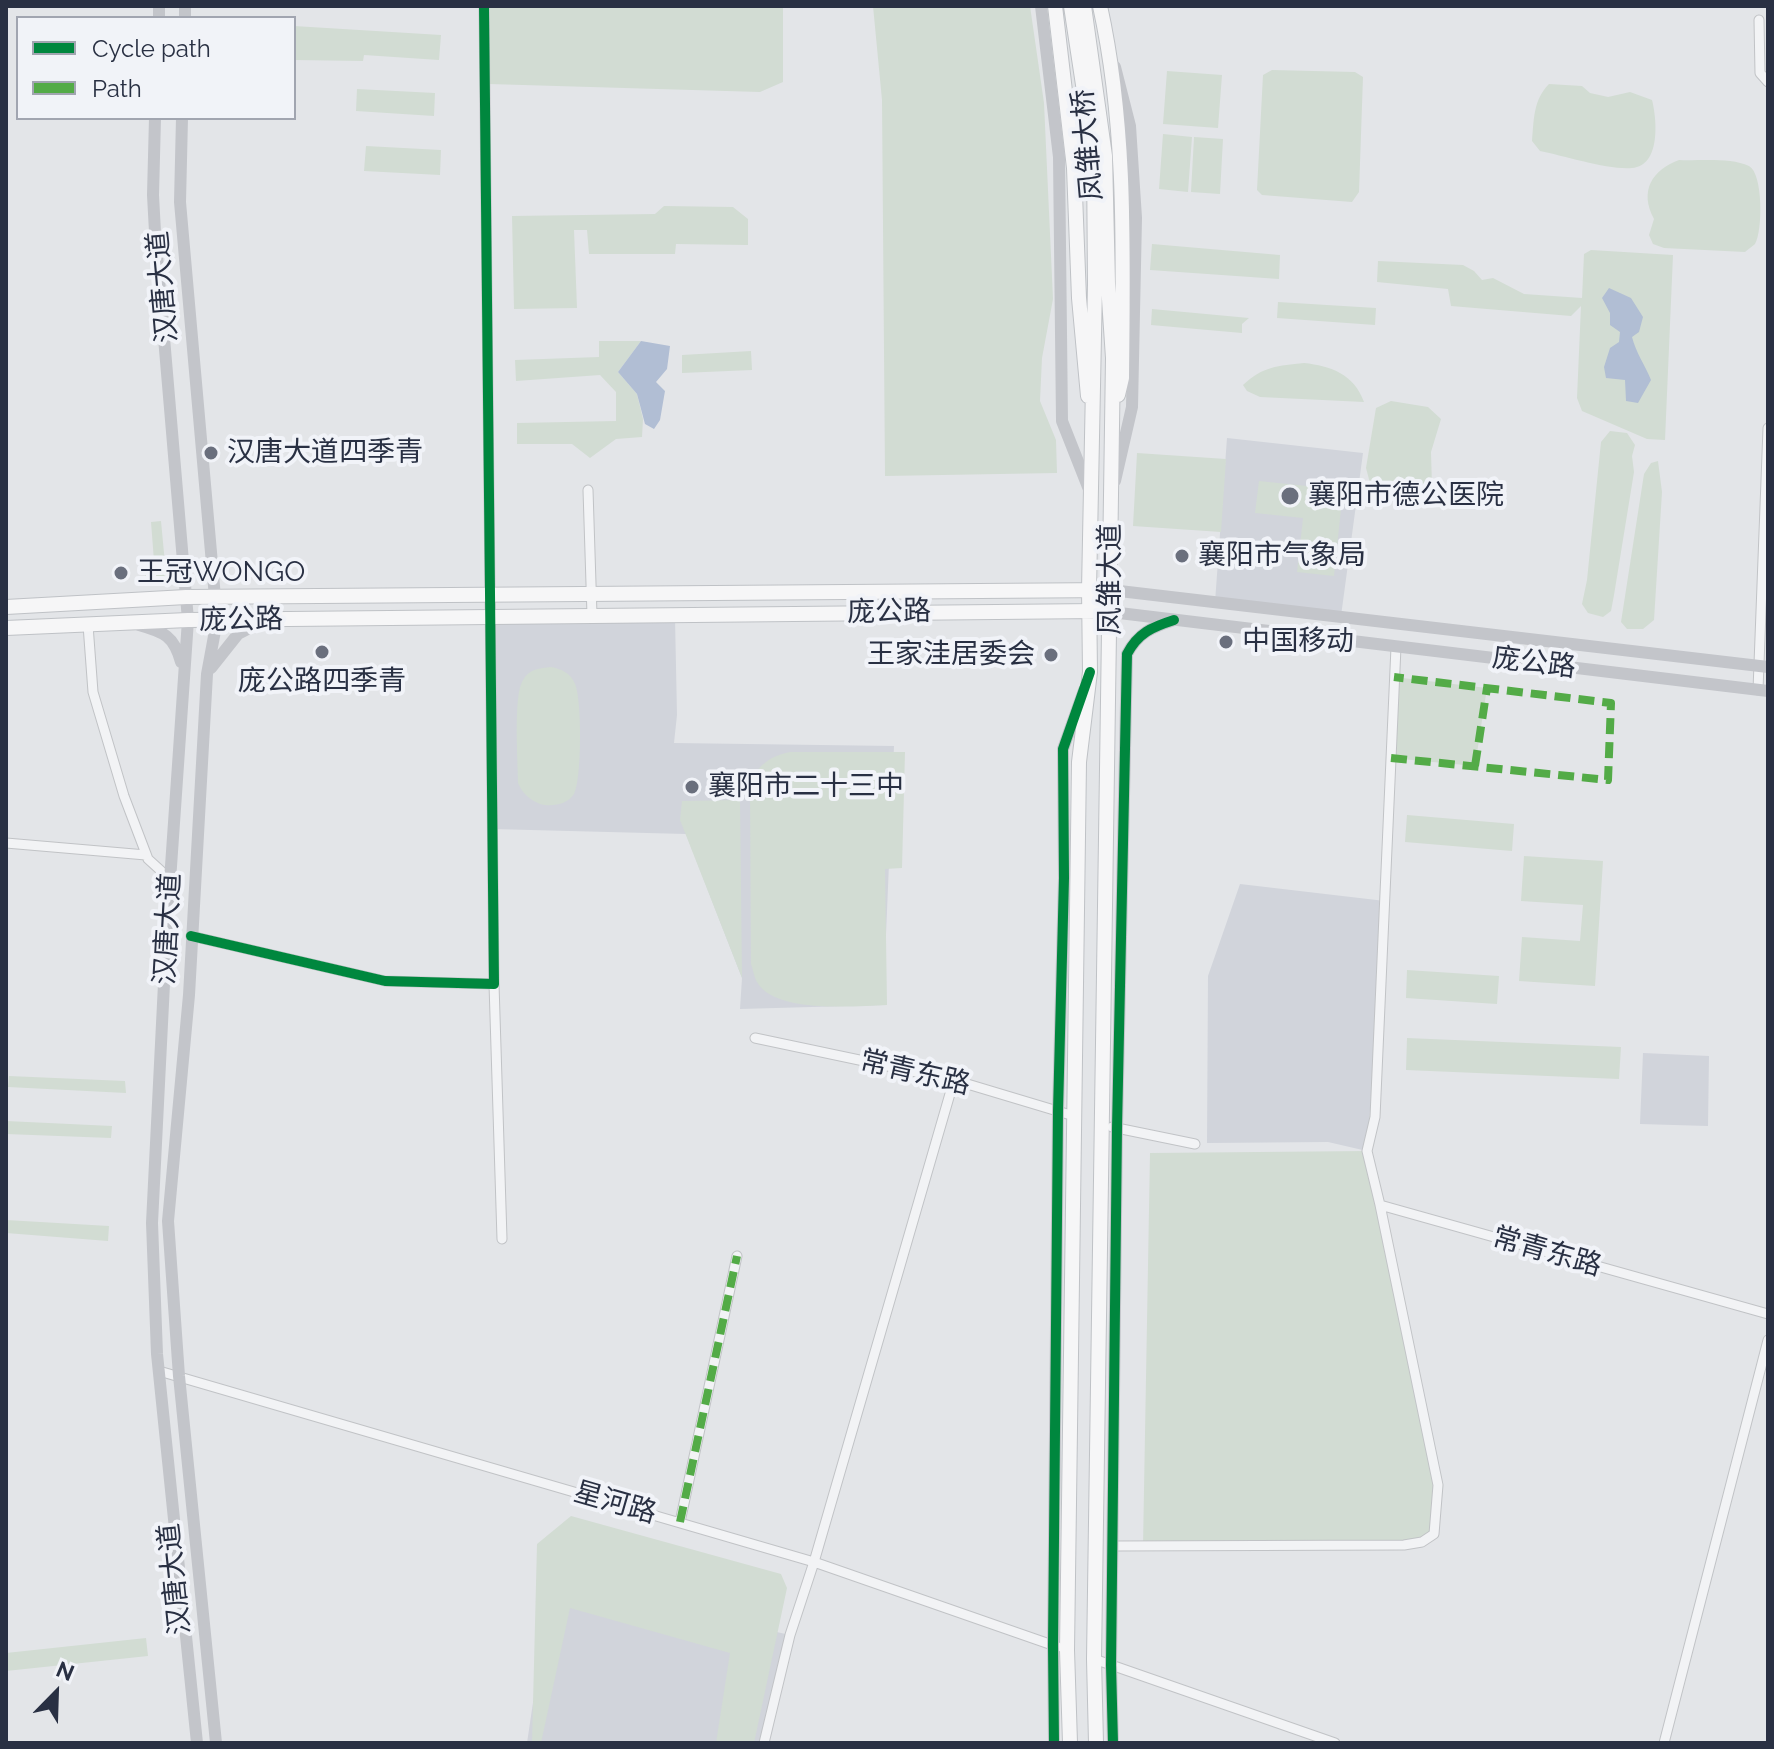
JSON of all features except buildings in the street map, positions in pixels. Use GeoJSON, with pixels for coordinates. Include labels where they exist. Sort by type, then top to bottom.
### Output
{"type":"FeatureCollection","features":[{"type":"Feature","properties":{"kind":"main road"},"geometry":{"type":"LineString","coordinates":[[1041,6],[1059,157],[1062,421],[1091,493]]}},
{"type":"Feature","properties":{"kind":"main road","name":"凤雏大道"},"geometry":{"type":"LineString","coordinates":[[1055,6],[1074,168],[1084,374],[1093,423]]}},
{"type":"Feature","properties":{"kind":"main road","name":"凤雏大桥"},"geometry":{"type":"LineString","coordinates":[[1071,6],[1094,157],[1102,284]]}},
{"type":"Feature","properties":{"kind":"main road","name":"凤雏大桥"},"geometry":{"type":"LineString","coordinates":[[1084,6],[1105,156],[1102,284]]}},
{"type":"Feature","properties":{"kind":"main road","name":"凤雏大道"},"geometry":{"type":"LineString","coordinates":[[1100,6],[1111,57],[1123,205],[1122,378],[1111,423]]}},
{"type":"Feature","properties":{"kind":"main road"},"geometry":{"type":"LineString","coordinates":[[1111,57],[1130,126],[1136,218],[1132,407],[1111,495]]}},
{"type":"Feature","properties":{"kind":"main road","name":"汉唐大道"},"geometry":{"type":"LineString","coordinates":[[155,120],[153,195],[188,620],[170,879],[152,1223],[159,1371],[197,1743]]}},
{"type":"Feature","properties":{"kind":"main road","name":"汉唐大道"},"geometry":{"type":"LineString","coordinates":[[182,120],[180,202],[217,620],[207,674],[189,995],[168,1221],[179,1376],[216,1743]]}},
{"type":"Feature","properties":{"kind":"main road","name":"凤雏大道"},"geometry":{"type":"LineString","coordinates":[[1070,1743],[1060,1647],[1073,1211],[1079,762],[1090,672],[1093,423],[1102,284]]}},
{"type":"Feature","properties":{"kind":"main road","name":"凤雏大道"},"geometry":{"type":"LineString","coordinates":[[1096,1743],[1094,1659],[1113,358],[1102,284]]}},
{"type":"Feature","properties":{"kind":"main road"},"geometry":{"type":"LineString","coordinates":[[150,599],[177,589],[184,574]]}},
{"type":"Feature","properties":{"kind":"main road"},"geometry":{"type":"LineString","coordinates":[[213,575],[226,593],[244,598]]}},
{"type":"Feature","properties":{"kind":"main road","name":"庞公路"},"geometry":{"type":"LineString","coordinates":[[6,607],[186,597],[1111,590],[1764,666]]}},
{"type":"Feature","properties":{"kind":"main road","name":"庞公路"},"geometry":{"type":"LineString","coordinates":[[6,628],[188,620],[1089,610],[1763,690]]}},
{"type":"Feature","properties":{"kind":"main road"},"geometry":{"type":"LineString","coordinates":[[207,674],[238,634],[267,619]]}},
{"type":"Feature","properties":{"kind":"main road"},"geometry":{"type":"LineString","coordinates":[[1113,1743],[1111,1665],[1117,1128],[1127,654],[1132,643],[1146,630],[1174,620]]}},
{"type":"Feature","properties":{"kind":"main road"},"geometry":{"type":"LineString","coordinates":[[132,623],[159,631],[175,642],[184,675]]}},
{"type":"Feature","properties":{"kind":"main road"},"geometry":{"type":"LineString","coordinates":[[1054,1743],[1060,1647],[1058,1111],[1063,749],[1090,672]]}},
{"type":"Feature","properties":{"kind":"main road"},"geometry":{"type":"LineString","coordinates":[[1062,903],[1076,969]]}},
{"type":"Feature","properties":{"kind":"main road"},"geometry":{"type":"LineString","coordinates":[[1105,918],[1120,980]]}},
{"type":"Feature","properties":{"kind":"main road"},"geometry":{"type":"LineString","coordinates":[[1058,1150],[1073,1211]]}},
{"type":"Feature","properties":{"kind":"main road"},"geometry":{"type":"LineString","coordinates":[[1099,1266],[1117,1193]]}},
{"type":"Feature","properties":{"kind":"street"},"geometry":{"type":"LineString","coordinates":[[484,6],[494,984],[502,1239]]}},
{"type":"Feature","properties":{"kind":"street"},"geometry":{"type":"LineString","coordinates":[[1759,20],[1760,73],[1768,82]]}},
{"type":"Feature","properties":{"kind":"street"},"geometry":{"type":"LineString","coordinates":[[1763,690],[1768,428]]}},
{"type":"Feature","properties":{"kind":"street"},"geometry":{"type":"LineString","coordinates":[[588,490],[592,615]]}},
{"type":"Feature","properties":{"kind":"street"},"geometry":{"type":"LineString","coordinates":[[88,625],[93,692],[124,796],[146,855],[170,879]]}},
{"type":"Feature","properties":{"kind":"street"},"geometry":{"type":"LineString","coordinates":[[1113,1546],[1404,1545],[1422,1542],[1434,1534],[1438,1485],[1367,1151],[1375,1117],[1396,647]]}},
{"type":"Feature","properties":{"kind":"street"},"geometry":{"type":"LineString","coordinates":[[6,843],[146,855]]}},
{"type":"Feature","properties":{"kind":"street"},"geometry":{"type":"LineString","coordinates":[[191,936],[385,981],[494,984]]}},
{"type":"Feature","properties":{"kind":"street","name":"常青东路"},"geometry":{"type":"LineString","coordinates":[[755,1038],[954,1080],[1074,1116]]}},
{"type":"Feature","properties":{"kind":"street"},"geometry":{"type":"LineString","coordinates":[[764,1743],[790,1635],[954,1080]]}},
{"type":"Feature","properties":{"kind":"street"},"geometry":{"type":"LineString","coordinates":[[1101,1125],[1195,1144]]}},
{"type":"Feature","properties":{"kind":"street","name":"常青东路"},"geometry":{"type":"LineString","coordinates":[[1380,1205],[1768,1314]]}},
{"type":"Feature","properties":{"kind":"street"},"geometry":{"type":"LineString","coordinates":[[680,1522],[737,1256]]}},
{"type":"Feature","properties":{"kind":"street"},"geometry":{"type":"LineString","coordinates":[[1664,1743],[1768,1340]]}},
{"type":"Feature","properties":{"kind":"street","name":"星河路"},"geometry":{"type":"LineString","coordinates":[[159,1371],[814,1562],[1060,1647]]}},
{"type":"Feature","properties":{"kind":"street"},"geometry":{"type":"LineString","coordinates":[[1094,1659],[1335,1743]]}},
{"type":"Feature","properties":{"kind":"shaded area"},"geometry":{"type":"Polygon","coordinates":[[[490,6],[783,6],[783,82],[760,92],[489,84],[490,6]]]}},
{"type":"Feature","properties":{"kind":"shaded area"},"geometry":{"type":"Polygon","coordinates":[[[873,6],[1030,6],[1044,103],[1053,299],[1042,358],[1040,401],[1056,440],[1057,473],[885,476],[882,100],[873,6]]]}},
{"type":"Feature","properties":{"kind":"shaded area"},"geometry":{"type":"Polygon","coordinates":[[[296,26],[441,35],[439,60],[364,55],[363,61],[296,60],[296,26]]]}},
{"type":"Feature","properties":{"kind":"shaded area"},"geometry":{"type":"Polygon","coordinates":[[[1272,70],[1355,72],[1363,77],[1359,192],[1352,202],[1262,195],[1257,190],[1263,75],[1272,70]]]}},
{"type":"Feature","properties":{"kind":"shaded area"},"geometry":{"type":"Polygon","coordinates":[[[1167,71],[1222,75],[1218,128],[1163,124],[1167,71]]]}},
{"type":"Feature","properties":{"kind":"shaded area"},"geometry":{"type":"Polygon","coordinates":[[[1549,84],[1582,86],[1590,93],[1608,97],[1630,92],[1652,100],[1656,129],[1648,159],[1641,165],[1622,168],[1540,151],[1532,141],[1534,118],[1540,97],[1549,84]]]}},
{"type":"Feature","properties":{"kind":"shaded area"},"geometry":{"type":"Polygon","coordinates":[[[357,89],[435,93],[434,116],[356,111],[357,89]]]}},
{"type":"Feature","properties":{"kind":"shaded area"},"geometry":{"type":"Polygon","coordinates":[[[1163,134],[1192,137],[1188,192],[1159,189],[1163,134]]]}},
{"type":"Feature","properties":{"kind":"shaded area"},"geometry":{"type":"Polygon","coordinates":[[[1194,137],[1223,139],[1220,194],[1191,192],[1194,137]]]}},
{"type":"Feature","properties":{"kind":"shaded area"},"geometry":{"type":"Polygon","coordinates":[[[366,146],[441,150],[440,175],[364,171],[366,146]]]}},
{"type":"Feature","properties":{"kind":"shaded area"},"geometry":{"type":"Polygon","coordinates":[[[1679,160],[1733,161],[1754,171],[1760,215],[1754,245],[1745,252],[1664,248],[1653,244],[1649,235],[1654,219],[1648,191],[1655,176],[1679,160]]]}},
{"type":"Feature","properties":{"kind":"shaded area"},"geometry":{"type":"Polygon","coordinates":[[[664,206],[733,207],[748,219],[748,245],[676,244],[675,254],[589,254],[587,230],[574,230],[577,308],[514,309],[512,216],[655,214],[664,206]]]}},
{"type":"Feature","properties":{"kind":"shaded area"},"geometry":{"type":"Polygon","coordinates":[[[1152,244],[1280,255],[1279,279],[1150,270],[1152,244]]]}},
{"type":"Feature","properties":{"kind":"shaded area"},"geometry":{"type":"Polygon","coordinates":[[[1591,250],[1673,255],[1665,440],[1647,439],[1582,411],[1577,398],[1581,306],[1571,316],[1451,306],[1448,289],[1377,282],[1378,261],[1463,265],[1482,280],[1493,278],[1524,294],[1582,298],[1584,254],[1591,250]]]}},
{"type":"Feature","properties":{"kind":"shaded area"},"geometry":{"type":"Polygon","coordinates":[[[1278,302],[1376,308],[1375,325],[1277,318],[1278,302]]]}},
{"type":"Feature","properties":{"kind":"shaded area"},"geometry":{"type":"Polygon","coordinates":[[[1152,309],[1249,318],[1242,324],[1242,333],[1151,325],[1152,309]]]}},
{"type":"Feature","properties":{"kind":"shaded area"},"geometry":{"type":"Polygon","coordinates":[[[599,341],[641,341],[618,372],[637,394],[643,419],[642,437],[616,439],[590,458],[572,444],[517,444],[517,423],[616,421],[616,392],[600,375],[516,381],[515,360],[599,357],[599,341]]]}},
{"type":"Feature","properties":{"kind":"shaded area"},"geometry":{"type":"Polygon","coordinates":[[[751,351],[752,370],[682,373],[682,355],[751,351]]]}},
{"type":"Feature","properties":{"kind":"shaded area"},"geometry":{"type":"Polygon","coordinates":[[[1304,363],[1323,366],[1348,378],[1364,402],[1260,397],[1247,391],[1243,385],[1264,370],[1304,363]]]}},
{"type":"Feature","properties":{"kind":"shaded area"},"geometry":{"type":"Polygon","coordinates":[[[1391,401],[1428,407],[1441,419],[1431,452],[1432,487],[1423,494],[1378,488],[1370,483],[1366,468],[1376,408],[1391,401]]]}},
{"type":"Feature","properties":{"kind":"shaded area"},"geometry":{"type":"Polygon","coordinates":[[[1610,431],[1627,433],[1635,445],[1632,456],[1634,472],[1611,611],[1603,617],[1588,613],[1582,604],[1601,442],[1610,431]]]}},
{"type":"Feature","properties":{"kind":"shaded area","name":"襄阳市德公医院"},"geometry":{"type":"Polygon","coordinates":[[[1227,438],[1363,453],[1341,616],[1215,602],[1227,438]]]}},
{"type":"Feature","properties":{"kind":"shaded area"},"geometry":{"type":"Polygon","coordinates":[[[1137,453],[1226,459],[1221,532],[1133,526],[1137,453]]]}},
{"type":"Feature","properties":{"kind":"shaded area"},"geometry":{"type":"Polygon","coordinates":[[[1658,461],[1662,492],[1654,620],[1643,629],[1627,629],[1621,622],[1644,474],[1651,463],[1658,461]]]}},
{"type":"Feature","properties":{"kind":"shaded area"},"geometry":{"type":"Polygon","coordinates":[[[1259,481],[1336,489],[1342,499],[1334,576],[1297,572],[1303,518],[1255,513],[1259,481]]]}},
{"type":"Feature","properties":{"kind":"shaded area"},"geometry":{"type":"Polygon","coordinates":[[[161,521],[167,585],[139,586],[154,561],[151,522],[161,521]]]}},
{"type":"Feature","properties":{"kind":"shaded area","name":"襄阳市二十三中"},"geometry":{"type":"Polygon","coordinates":[[[490,617],[675,618],[677,715],[674,743],[894,746],[883,1005],[740,1009],[742,978],[686,834],[492,829],[490,617]]]}},
{"type":"Feature","properties":{"kind":"shaded area"},"geometry":{"type":"Polygon","coordinates":[[[551,667],[565,672],[575,684],[580,739],[579,773],[574,794],[563,803],[549,805],[530,798],[518,783],[517,729],[518,699],[525,676],[532,671],[551,667]]]}},
{"type":"Feature","properties":{"kind":"shaded area"},"geometry":{"type":"Polygon","coordinates":[[[1394,677],[1487,688],[1475,766],[1391,758],[1394,677]]]}},
{"type":"Feature","properties":{"kind":"shaded area"},"geometry":{"type":"Polygon","coordinates":[[[790,752],[905,752],[902,868],[885,869],[887,1005],[837,1007],[798,1004],[766,992],[755,978],[751,964],[750,784],[766,762],[790,752]]]}},
{"type":"Feature","properties":{"kind":"shaded area"},"geometry":{"type":"Polygon","coordinates":[[[740,800],[742,978],[680,820],[682,801],[740,800]]]}},
{"type":"Feature","properties":{"kind":"shaded area"},"geometry":{"type":"Polygon","coordinates":[[[1407,815],[1514,824],[1512,851],[1405,842],[1407,815]]]}},
{"type":"Feature","properties":{"kind":"shaded area"},"geometry":{"type":"Polygon","coordinates":[[[1524,856],[1603,861],[1595,986],[1519,981],[1522,937],[1580,941],[1583,905],[1521,901],[1524,856]]]}},
{"type":"Feature","properties":{"kind":"shaded area"},"geometry":{"type":"Polygon","coordinates":[[[1240,884],[1385,901],[1367,1151],[1328,1142],[1207,1143],[1208,976],[1240,884]]]}},
{"type":"Feature","properties":{"kind":"shaded area"},"geometry":{"type":"Polygon","coordinates":[[[1407,970],[1499,976],[1497,1004],[1406,998],[1407,970]]]}},
{"type":"Feature","properties":{"kind":"shaded area"},"geometry":{"type":"Polygon","coordinates":[[[1407,1038],[1621,1047],[1619,1079],[1406,1070],[1407,1038]]]}},
{"type":"Feature","properties":{"kind":"shaded area"},"geometry":{"type":"Polygon","coordinates":[[[1643,1053],[1709,1056],[1708,1126],[1640,1124],[1643,1053]]]}},
{"type":"Feature","properties":{"kind":"shaded area"},"geometry":{"type":"Polygon","coordinates":[[[9,1076],[125,1081],[126,1093],[8,1087],[9,1076]]]}},
{"type":"Feature","properties":{"kind":"shaded area"},"geometry":{"type":"Polygon","coordinates":[[[6,1121],[112,1126],[111,1138],[6,1134],[6,1121]]]}},
{"type":"Feature","properties":{"kind":"shaded area"},"geometry":{"type":"Polygon","coordinates":[[[1367,1151],[1438,1485],[1434,1534],[1422,1542],[1143,1546],[1150,1153],[1367,1151]]]}},
{"type":"Feature","properties":{"kind":"shaded area"},"geometry":{"type":"Polygon","coordinates":[[[6,1220],[109,1226],[108,1241],[6,1233],[6,1220]]]}},
{"type":"Feature","properties":{"kind":"shaded area"},"geometry":{"type":"Polygon","coordinates":[[[571,1516],[781,1574],[787,1588],[754,1743],[716,1743],[730,1653],[570,1608],[541,1743],[532,1743],[537,1544],[571,1516]]]}},
{"type":"Feature","properties":{"kind":"shaded area"},"geometry":{"type":"Polygon","coordinates":[[[551,1581],[790,1635],[764,1743],[527,1743],[551,1581]]]}},
{"type":"Feature","properties":{"kind":"shaded area"},"geometry":{"type":"Polygon","coordinates":[[[146,1638],[148,1656],[6,1671],[6,1653],[146,1638]]]}},
{"type":"Feature","properties":{"kind":"water"},"geometry":{"type":"Polygon","coordinates":[[[1609,288],[1631,298],[1643,317],[1639,332],[1632,337],[1651,380],[1638,403],[1626,401],[1625,380],[1606,378],[1604,367],[1610,348],[1619,342],[1620,332],[1610,325],[1610,313],[1602,298],[1609,288]]]}},
{"type":"Feature","properties":{"kind":"water"},"geometry":{"type":"Polygon","coordinates":[[[641,341],[670,346],[667,369],[656,382],[665,391],[660,420],[654,429],[645,424],[637,394],[618,372],[641,341]]]}},
{"type":"Feature","properties":{"kind":"marked path"},"geometry":{"type":"LineString","coordinates":[[1391,758],[1608,780],[1611,703],[1394,677]]}},
{"type":"Feature","properties":{"kind":"marked path"},"geometry":{"type":"LineString","coordinates":[[1475,766],[1487,688]]}},
{"type":"Feature","properties":{"kind":"marked path"},"geometry":{"type":"LineString","coordinates":[[680,1522],[737,1256]]}},
{"type":"Feature","properties":{"kind":"cycle path"},"geometry":{"type":"LineString","coordinates":[[191,936],[385,981],[494,984],[484,6]]}},
{"type":"Feature","properties":{"kind":"cycle path"},"geometry":{"type":"LineString","coordinates":[[1113,1743],[1111,1665],[1117,1128],[1127,654],[1146,632],[1174,620]]}},
{"type":"Feature","properties":{"kind":"cycle path"},"geometry":{"type":"LineString","coordinates":[[1054,1743],[1063,749],[1090,672]]}},
{"type":"Feature","properties":{"kind":"place","name":"汉唐大道四季青"},"geometry":{"type":"Point","coordinates":[211,453]}},
{"type":"Feature","properties":{"kind":"place","name":"襄阳市德公医院"},"geometry":{"type":"Point","coordinates":[1290,496]}},
{"type":"Feature","properties":{"kind":"place","name":"襄阳市气象局"},"geometry":{"type":"Point","coordinates":[1182,556]}},
{"type":"Feature","properties":{"kind":"place","name":"王冠WONGO"},"geometry":{"type":"Point","coordinates":[121,573]}},
{"type":"Feature","properties":{"kind":"place","name":"中国移动"},"geometry":{"type":"Point","coordinates":[1226,642]}},
{"type":"Feature","properties":{"kind":"place","name":"庞公路四季青"},"geometry":{"type":"Point","coordinates":[322,652]}},
{"type":"Feature","properties":{"kind":"place","name":"王家洼居委会"},"geometry":{"type":"Point","coordinates":[1051,655]}},
{"type":"Feature","properties":{"kind":"place","name":"襄阳市二十三中"},"geometry":{"type":"Point","coordinates":[692,787]}}]}
